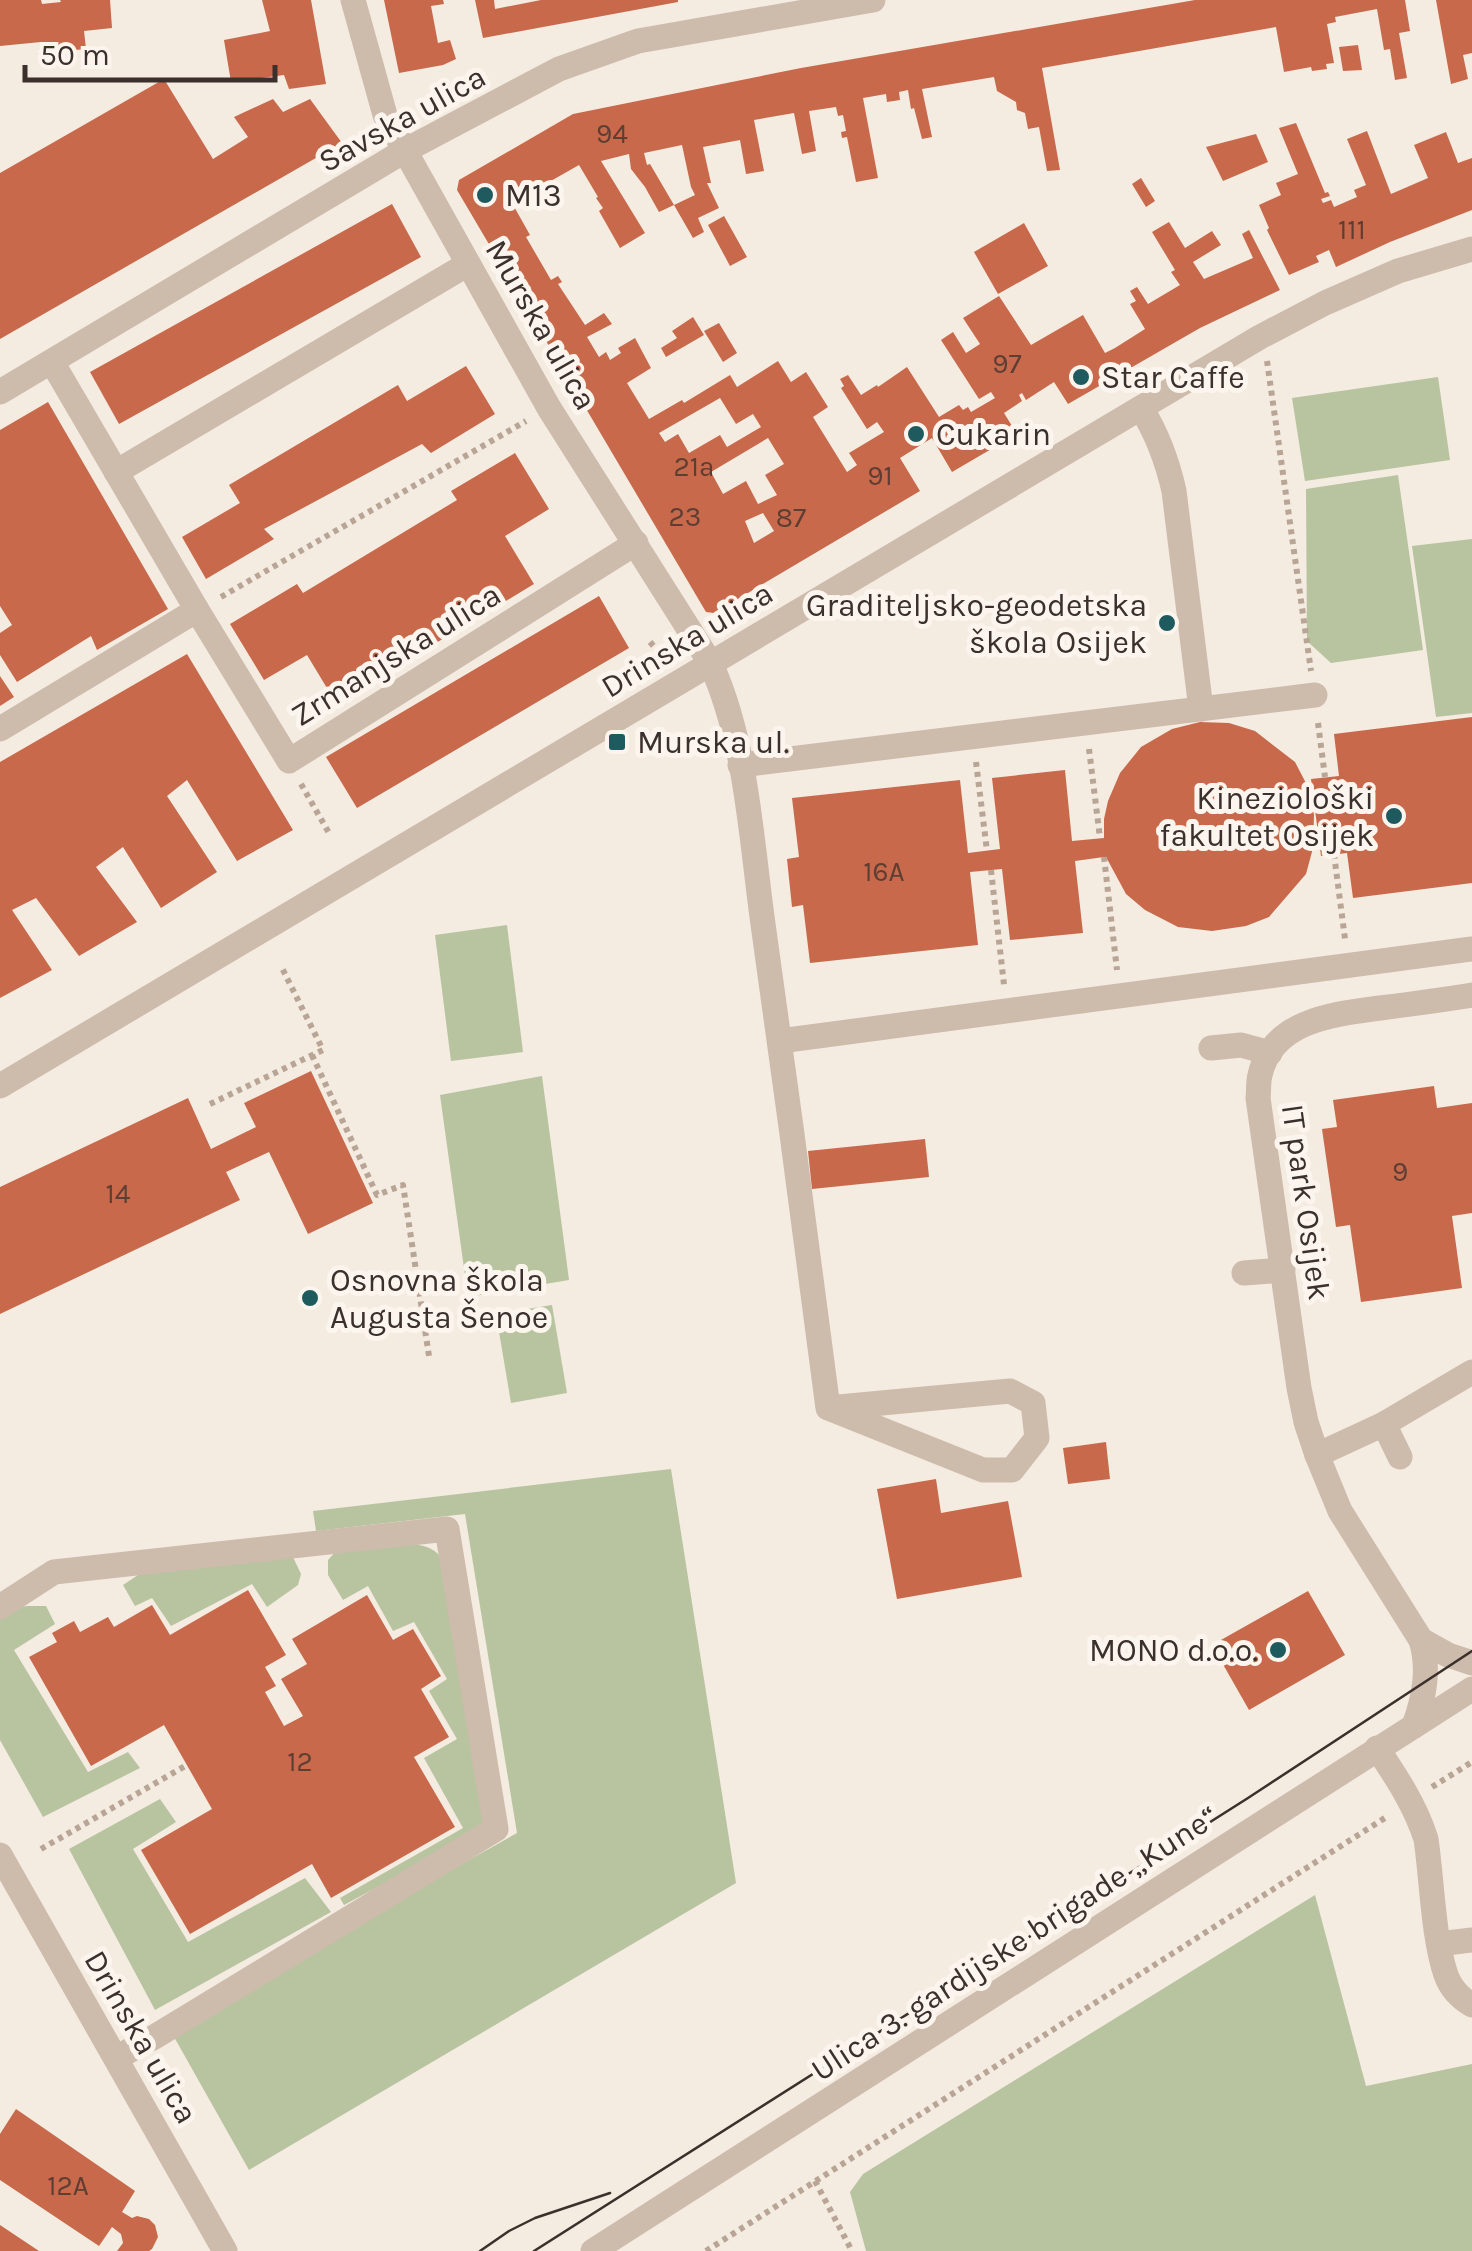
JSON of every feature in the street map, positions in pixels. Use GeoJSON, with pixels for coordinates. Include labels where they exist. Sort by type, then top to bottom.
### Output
{"type":"FeatureCollection","features":[{"type":"Feature","properties":{"kind":"street","name":"Murska ulica"},"geometry":{"type":"LineString","coordinates":[[352,0],[385,115],[549,408],[710,664],[725,696],[740,764],[828,1408]]}},
{"type":"Feature","properties":{"kind":"street","name":"Savska ulica"},"geometry":{"type":"LineString","coordinates":[[0,392],[406,150],[559,69],[638,41],[873,0]]}},
{"type":"Feature","properties":{"kind":"street","name":"Drinska ulica"},"geometry":{"type":"LineString","coordinates":[[0,1086],[1260,337],[1398,271],[1472,249]]}},
{"type":"Feature","properties":{"kind":"street"},"geometry":{"type":"LineString","coordinates":[[116,472],[468,264]]}},
{"type":"Feature","properties":{"kind":"street","name":"Zrmanjska ulica"},"geometry":{"type":"LineString","coordinates":[[52,362],[289,761],[636,543]]}},
{"type":"Feature","properties":{"kind":"street"},"geometry":{"type":"LineString","coordinates":[[1142,408],[1157,433],[1174,491],[1201,709]]}},
{"type":"Feature","properties":{"kind":"street"},"geometry":{"type":"LineString","coordinates":[[0,729],[198,610]]}},
{"type":"Feature","properties":{"kind":"street"},"geometry":{"type":"LineString","coordinates":[[740,764],[1314,695]]}},
{"type":"Feature","properties":{"kind":"street"},"geometry":{"type":"LineString","coordinates":[[780,1041],[1472,949]]}},
{"type":"Feature","properties":{"kind":"street"},"geometry":{"type":"LineString","coordinates":[[1211,1048],[1241,1045],[1270,1052],[1288,1033],[1312,1020],[1472,996]]}},
{"type":"Feature","properties":{"kind":"street","name":"IT park Osijek"},"geometry":{"type":"LineString","coordinates":[[1270,1052],[1260,1073],[1258,1098],[1306,1422],[1340,1511],[1421,1640],[1426,1661],[1425,1692],[1414,1726]]}},
{"type":"Feature","properties":{"kind":"street"},"geometry":{"type":"LineString","coordinates":[[1244,1273],[1282,1270]]}},
{"type":"Feature","properties":{"kind":"street"},"geometry":{"type":"LineString","coordinates":[[1317,1456],[1384,1424],[1472,1372]]}},
{"type":"Feature","properties":{"kind":"street"},"geometry":{"type":"LineString","coordinates":[[1010,1391],[1033,1403],[1036,1438],[1012,1470],[984,1470],[828,1408],[1010,1391]]}},
{"type":"Feature","properties":{"kind":"street"},"geometry":{"type":"LineString","coordinates":[[1384,1424],[1400,1457]]}},
{"type":"Feature","properties":{"kind":"street"},"geometry":{"type":"LineString","coordinates":[[0,1607],[54,1572],[446,1529],[496,1829],[116,2058]]}},
{"type":"Feature","properties":{"kind":"street"},"geometry":{"type":"LineString","coordinates":[[1421,1640],[1472,1663]]}},
{"type":"Feature","properties":{"kind":"street","name":"Ulica 3. gardijske brigade „Kune“"},"geometry":{"type":"LineString","coordinates":[[593,2251],[1472,1689]]}},
{"type":"Feature","properties":{"kind":"street"},"geometry":{"type":"LineString","coordinates":[[1377,1748],[1411,1800],[1426,1839],[1447,1978],[1459,1996],[1472,2005]]}},
{"type":"Feature","properties":{"kind":"street","name":"Drinska ulica"},"geometry":{"type":"LineString","coordinates":[[0,1855],[225,2251]]}},
{"type":"Feature","properties":{"kind":"street"},"geometry":{"type":"LineString","coordinates":[[1439,1944],[1472,1940]]}},
{"type":"Feature","properties":{"kind":"path"},"geometry":{"type":"LineString","coordinates":[[1260,337],[1270,369],[1325,777]]}},
{"type":"Feature","properties":{"kind":"path"},"geometry":{"type":"LineString","coordinates":[[198,610],[549,408]]}},
{"type":"Feature","properties":{"kind":"path"},"geometry":{"type":"LineString","coordinates":[[1085,723],[1100,838]]}},
{"type":"Feature","properties":{"kind":"path"},"geometry":{"type":"LineString","coordinates":[[973,736],[987,850]]}},
{"type":"Feature","properties":{"kind":"path"},"geometry":{"type":"LineString","coordinates":[[289,761],[329,833]]}},
{"type":"Feature","properties":{"kind":"path"},"geometry":{"type":"LineString","coordinates":[[1334,854],[1348,966]]}},
{"type":"Feature","properties":{"kind":"path"},"geometry":{"type":"LineString","coordinates":[[1104,857],[1120,996]]}},
{"type":"Feature","properties":{"kind":"path"},"geometry":{"type":"LineString","coordinates":[[990,870],[1007,1012]]}},
{"type":"Feature","properties":{"kind":"path"},"geometry":{"type":"LineString","coordinates":[[210,1104],[322,1050],[282,968]]}},
{"type":"Feature","properties":{"kind":"path"},"geometry":{"type":"LineString","coordinates":[[312,1055],[377,1195],[403,1184],[430,1356]]}},
{"type":"Feature","properties":{"kind":"path"},"geometry":{"type":"LineString","coordinates":[[706,2251],[1472,1762]]}},
{"type":"Feature","properties":{"kind":"path"},"geometry":{"type":"LineString","coordinates":[[41,1850],[186,1764]]}},
{"type":"Feature","properties":{"kind":"path"},"geometry":{"type":"LineString","coordinates":[[815,2181],[852,2251]]}},
{"type":"Feature","properties":{"kind":"green space"},"geometry":{"type":"Polygon","coordinates":[[[1438,377],[1450,460],[1305,481],[1292,398],[1438,377]]]}},
{"type":"Feature","properties":{"kind":"green space"},"geometry":{"type":"Polygon","coordinates":[[[1398,475],[1423,650],[1331,663],[1307,641],[1306,489],[1398,475]]]}},
{"type":"Feature","properties":{"kind":"green space"},"geometry":{"type":"Polygon","coordinates":[[[1472,539],[1472,713],[1436,717],[1412,546],[1472,539]]]}},
{"type":"Feature","properties":{"kind":"green space"},"geometry":{"type":"Polygon","coordinates":[[[507,925],[523,1052],[451,1061],[435,935],[507,925]]]}},
{"type":"Feature","properties":{"kind":"green space"},"geometry":{"type":"Polygon","coordinates":[[[542,1076],[569,1280],[468,1297],[440,1095],[542,1076]]]}},
{"type":"Feature","properties":{"kind":"green space"},"geometry":{"type":"Polygon","coordinates":[[[552,1305],[567,1393],[511,1403],[496,1314],[552,1305]]]}},
{"type":"Feature","properties":{"kind":"green space"},"geometry":{"type":"Polygon","coordinates":[[[671,1469],[736,1883],[249,2170],[169,2028],[517,1833],[465,1514],[316,1531],[313,1511],[671,1469]]]}},
{"type":"Feature","properties":{"kind":"green space"},"geometry":{"type":"Polygon","coordinates":[[[411,1544],[432,1549],[446,1564],[489,1827],[344,1905],[340,1898],[463,1828],[424,1758],[457,1739],[429,1691],[447,1679],[414,1622],[393,1631],[368,1586],[343,1600],[328,1575],[328,1560],[337,1550],[411,1544]]]}},
{"type":"Feature","properties":{"kind":"green space"},"geometry":{"type":"Polygon","coordinates":[[[292,1555],[301,1574],[298,1585],[267,1607],[252,1584],[171,1626],[152,1598],[135,1606],[123,1585],[144,1571],[292,1555]]]}},
{"type":"Feature","properties":{"kind":"green space"},"geometry":{"type":"Polygon","coordinates":[[[46,1606],[55,1624],[14,1650],[88,1772],[128,1752],[140,1768],[43,1817],[0,1740],[0,1613],[46,1606]]]}},
{"type":"Feature","properties":{"kind":"green space"},"geometry":{"type":"Polygon","coordinates":[[[160,1799],[176,1822],[133,1849],[188,1942],[305,1878],[331,1912],[155,2010],[69,1849],[160,1799]]]}},
{"type":"Feature","properties":{"kind":"green space"},"geometry":{"type":"Polygon","coordinates":[[[1315,1895],[1366,2086],[1472,2064],[1472,2251],[866,2251],[850,2192],[863,2174],[1315,1895]]]}},
{"type":"Feature","properties":{"kind":"building"},"geometry":{"type":"Polygon","coordinates":[[[0,0],[41,0],[42,4],[110,0],[112,28],[84,31],[86,49],[42,53],[41,42],[0,46],[0,0]]]}},
{"type":"Feature","properties":{"kind":"building"},"geometry":{"type":"Polygon","coordinates":[[[262,0],[311,0],[326,84],[289,89],[284,75],[231,82],[224,40],[270,31],[262,0]]]}},
{"type":"Feature","properties":{"kind":"building"},"geometry":{"type":"Polygon","coordinates":[[[384,0],[443,0],[444,4],[431,6],[438,43],[450,40],[456,59],[399,73],[384,0]]]}},
{"type":"Feature","properties":{"kind":"building"},"geometry":{"type":"Polygon","coordinates":[[[475,0],[494,0],[495,9],[541,0],[678,2],[483,38],[475,0]]]}},
{"type":"Feature","properties":{"kind":"building"},"geometry":{"type":"Polygon","coordinates":[[[1195,0],[1405,0],[1410,31],[1399,33],[1407,78],[1395,80],[1390,49],[1384,50],[1377,9],[1335,17],[1336,22],[1327,24],[1334,63],[1326,64],[1327,69],[1312,71],[1311,67],[1284,72],[1276,27],[1042,68],[1060,170],[1047,171],[1039,127],[1028,129],[1025,113],[1017,110],[1016,102],[997,91],[994,77],[922,89],[932,137],[922,139],[908,90],[899,92],[900,100],[887,102],[886,94],[863,98],[878,178],[856,182],[847,137],[842,138],[841,132],[846,131],[843,115],[838,116],[836,107],[809,111],[816,151],[802,154],[794,113],[754,120],[764,171],[746,174],[740,140],[703,147],[711,183],[707,183],[719,208],[698,218],[704,232],[693,238],[674,205],[659,212],[631,169],[629,154],[601,161],[645,233],[620,248],[579,165],[512,203],[551,280],[558,276],[562,282],[558,284],[585,325],[604,313],[612,324],[587,337],[599,357],[606,352],[610,360],[621,353],[618,348],[635,338],[651,368],[627,383],[649,419],[730,375],[737,387],[778,361],[791,382],[806,372],[828,407],[813,417],[847,472],[857,465],[849,453],[884,432],[877,422],[867,429],[841,388],[844,386],[840,379],[848,375],[861,395],[907,367],[939,417],[959,405],[971,412],[995,398],[991,392],[979,399],[941,340],[953,332],[966,353],[980,344],[963,318],[999,296],[1031,345],[1083,315],[1105,353],[1145,329],[1130,304],[1136,301],[1130,291],[1137,287],[1148,304],[1180,285],[1152,232],[1169,222],[1185,248],[1212,231],[1221,245],[1193,262],[1204,279],[1253,258],[1242,234],[1249,230],[1280,290],[1200,328],[1068,404],[1054,382],[1026,400],[1022,393],[1022,401],[1004,413],[1017,434],[952,472],[932,438],[900,458],[920,491],[714,613],[706,612],[457,190],[459,180],[573,114],[801,68],[1195,0]],[[682,145],[644,153],[647,165],[650,164],[674,205],[695,195],[682,145]],[[720,398],[659,433],[665,442],[678,434],[689,453],[720,435],[727,447],[761,427],[753,414],[736,424],[720,398]],[[768,438],[711,472],[723,494],[746,481],[758,504],[777,495],[765,475],[784,464],[768,438]],[[763,513],[745,521],[754,543],[774,531],[763,513]]]}},
{"type":"Feature","properties":{"kind":"building"},"geometry":{"type":"Polygon","coordinates":[[[1436,0],[1472,0],[1472,53],[1463,55],[1468,79],[1451,84],[1436,0]]]}},
{"type":"Feature","properties":{"kind":"building"},"geometry":{"type":"Polygon","coordinates":[[[1358,45],[1362,70],[1343,71],[1339,47],[1358,45]]]}},
{"type":"Feature","properties":{"kind":"building"},"geometry":{"type":"Polygon","coordinates":[[[164,79],[213,159],[248,137],[234,117],[273,99],[283,112],[310,99],[342,143],[0,339],[0,173],[164,79]]]}},
{"type":"Feature","properties":{"kind":"building"},"geometry":{"type":"Polygon","coordinates":[[[1296,123],[1325,193],[1330,196],[1321,199],[1323,203],[1331,200],[1334,207],[1357,197],[1354,190],[1366,185],[1347,139],[1367,131],[1391,194],[1428,178],[1414,145],[1446,132],[1458,163],[1472,158],[1472,210],[1336,267],[1329,250],[1316,256],[1319,262],[1289,275],[1259,205],[1281,195],[1276,183],[1298,174],[1279,128],[1296,123]]]}},
{"type":"Feature","properties":{"kind":"building"},"geometry":{"type":"Polygon","coordinates":[[[1256,134],[1268,162],[1223,181],[1206,147],[1256,134]]]}},
{"type":"Feature","properties":{"kind":"building"},"geometry":{"type":"Polygon","coordinates":[[[1141,178],[1155,201],[1146,207],[1132,184],[1141,178]]]}},
{"type":"Feature","properties":{"kind":"building"},"geometry":{"type":"Polygon","coordinates":[[[392,204],[421,257],[119,424],[90,372],[392,204]]]}},
{"type":"Feature","properties":{"kind":"building"},"geometry":{"type":"Polygon","coordinates":[[[724,216],[747,257],[730,266],[708,225],[724,216]]]}},
{"type":"Feature","properties":{"kind":"building"},"geometry":{"type":"Polygon","coordinates":[[[1024,223],[1048,266],[998,294],[974,252],[1024,223]]]}},
{"type":"Feature","properties":{"kind":"building"},"geometry":{"type":"Polygon","coordinates":[[[693,317],[704,335],[666,357],[661,348],[677,338],[672,331],[693,317]]]}},
{"type":"Feature","properties":{"kind":"building"},"geometry":{"type":"Polygon","coordinates":[[[719,323],[737,353],[723,362],[704,331],[719,323]]]}},
{"type":"Feature","properties":{"kind":"building"},"geometry":{"type":"Polygon","coordinates":[[[466,366],[495,414],[431,453],[422,444],[264,529],[274,539],[206,579],[182,537],[240,503],[229,485],[398,385],[407,401],[466,366]]]}},
{"type":"Feature","properties":{"kind":"building"},"geometry":{"type":"Polygon","coordinates":[[[48,402],[168,609],[97,650],[91,636],[17,682],[0,655],[0,633],[12,625],[0,606],[0,430],[48,402]]]}},
{"type":"Feature","properties":{"kind":"building"},"geometry":{"type":"Polygon","coordinates":[[[515,453],[549,509],[505,536],[534,584],[336,703],[307,655],[264,680],[230,624],[297,584],[303,593],[457,500],[451,491],[515,453]]]}},
{"type":"Feature","properties":{"kind":"building"},"geometry":{"type":"Polygon","coordinates":[[[599,596],[629,648],[357,808],[326,757],[599,596]]]}},
{"type":"Feature","properties":{"kind":"building"},"geometry":{"type":"Polygon","coordinates":[[[187,654],[293,830],[237,861],[187,780],[167,796],[217,872],[161,908],[123,847],[96,867],[137,922],[79,956],[36,898],[12,910],[52,970],[0,998],[0,762],[187,654]]]}},
{"type":"Feature","properties":{"kind":"building"},"geometry":{"type":"Polygon","coordinates":[[[0,676],[14,697],[0,706],[0,676]]]}},
{"type":"Feature","properties":{"kind":"building","name":"Kineziološki fakultet Osijek"},"geometry":{"type":"Polygon","coordinates":[[[1472,717],[1472,883],[1353,898],[1347,853],[1321,856],[1311,779],[1339,776],[1334,734],[1472,717]]]}},
{"type":"Feature","properties":{"kind":"building"},"geometry":{"type":"Polygon","coordinates":[[[1200,722],[1229,723],[1255,731],[1295,762],[1308,787],[1314,815],[1313,848],[1306,874],[1269,917],[1246,926],[1212,931],[1178,927],[1145,910],[1126,894],[1104,857],[1075,861],[1083,933],[1010,940],[1002,869],[970,872],[978,945],[810,963],[803,905],[792,907],[787,859],[799,857],[792,798],[960,780],[968,853],[1000,849],[992,778],[1065,770],[1072,841],[1104,838],[1108,801],[1120,773],[1141,747],[1172,729],[1200,722]]]}},
{"type":"Feature","properties":{"kind":"building"},"geometry":{"type":"Polygon","coordinates":[[[311,1071],[373,1203],[308,1234],[269,1152],[226,1172],[240,1200],[0,1314],[0,1187],[188,1098],[211,1149],[256,1127],[244,1103],[311,1071]]]}},
{"type":"Feature","properties":{"kind":"building"},"geometry":{"type":"Polygon","coordinates":[[[1434,1086],[1437,1108],[1472,1103],[1472,1213],[1452,1216],[1462,1288],[1361,1302],[1350,1225],[1336,1227],[1322,1129],[1337,1127],[1333,1100],[1434,1086]]]}},
{"type":"Feature","properties":{"kind":"building"},"geometry":{"type":"Polygon","coordinates":[[[925,1139],[929,1177],[812,1189],[808,1151],[925,1139]]]}},
{"type":"Feature","properties":{"kind":"building"},"geometry":{"type":"Polygon","coordinates":[[[1106,1442],[1110,1479],[1068,1484],[1063,1448],[1106,1442]]]}},
{"type":"Feature","properties":{"kind":"building"},"geometry":{"type":"Polygon","coordinates":[[[936,1479],[941,1513],[1008,1501],[1022,1577],[897,1599],[877,1489],[936,1479]]]}},
{"type":"Feature","properties":{"kind":"building"},"geometry":{"type":"Polygon","coordinates":[[[248,1590],[286,1655],[265,1667],[276,1686],[265,1692],[284,1726],[303,1716],[281,1679],[307,1664],[292,1639],[367,1595],[393,1640],[413,1629],[441,1676],[421,1689],[449,1737],[414,1757],[455,1827],[331,1898],[312,1864],[190,1934],[141,1850],[212,1809],[164,1725],[91,1766],[29,1657],[57,1642],[52,1633],[74,1621],[80,1632],[108,1617],[114,1627],[152,1605],[170,1635],[248,1590]]]}},
{"type":"Feature","properties":{"kind":"building","name":"MONO d.o.o."},"geometry":{"type":"Polygon","coordinates":[[[1308,1591],[1345,1655],[1249,1710],[1212,1645],[1308,1591]]]}},
{"type":"Feature","properties":{"kind":"building"},"geometry":{"type":"Polygon","coordinates":[[[16,2109],[135,2191],[122,2212],[132,2218],[149,2219],[155,2225],[158,2237],[152,2249],[117,2251],[123,2243],[121,2234],[112,2227],[99,2246],[0,2180],[0,2134],[16,2109]]]}},
{"type":"Feature","properties":{"kind":"building"},"geometry":{"type":"Polygon","coordinates":[[[0,2225],[39,2251],[0,2251],[0,2225]]]}},
{"type":"Feature","properties":{"kind":"tram line"},"geometry":{"type":"LineString","coordinates":[[534,2251],[1248,1798],[1472,1651]]}},
{"type":"Feature","properties":{"kind":"tram line"},"geometry":{"type":"LineString","coordinates":[[480,2251],[535,2218],[610,2193]]}},
{"type":"Feature","properties":{"kind":"place","name":"M13"},"geometry":{"type":"Point","coordinates":[485,195]}},
{"type":"Feature","properties":{"kind":"place","name":"Star Caffe"},"geometry":{"type":"Point","coordinates":[1081,377]}},
{"type":"Feature","properties":{"kind":"place","name":"Cukarin"},"geometry":{"type":"Point","coordinates":[916,434]}},
{"type":"Feature","properties":{"kind":"place","name":"Graditeljsko-geodetska škola Osijek"},"geometry":{"type":"Point","coordinates":[1167,623]}},
{"type":"Feature","properties":{"kind":"place","name":"Murska ul."},"geometry":{"type":"Point","coordinates":[617,742]}},
{"type":"Feature","properties":{"kind":"place","name":"Kineziološki fakultet Osijek"},"geometry":{"type":"Point","coordinates":[1394,816]}},
{"type":"Feature","properties":{"kind":"place","name":"Osnovna škola Augusta Šenoe"},"geometry":{"type":"Point","coordinates":[310,1298]}},
{"type":"Feature","properties":{"kind":"place","name":"MONO d.o.o."},"geometry":{"type":"Point","coordinates":[1278,1650]}}]}
